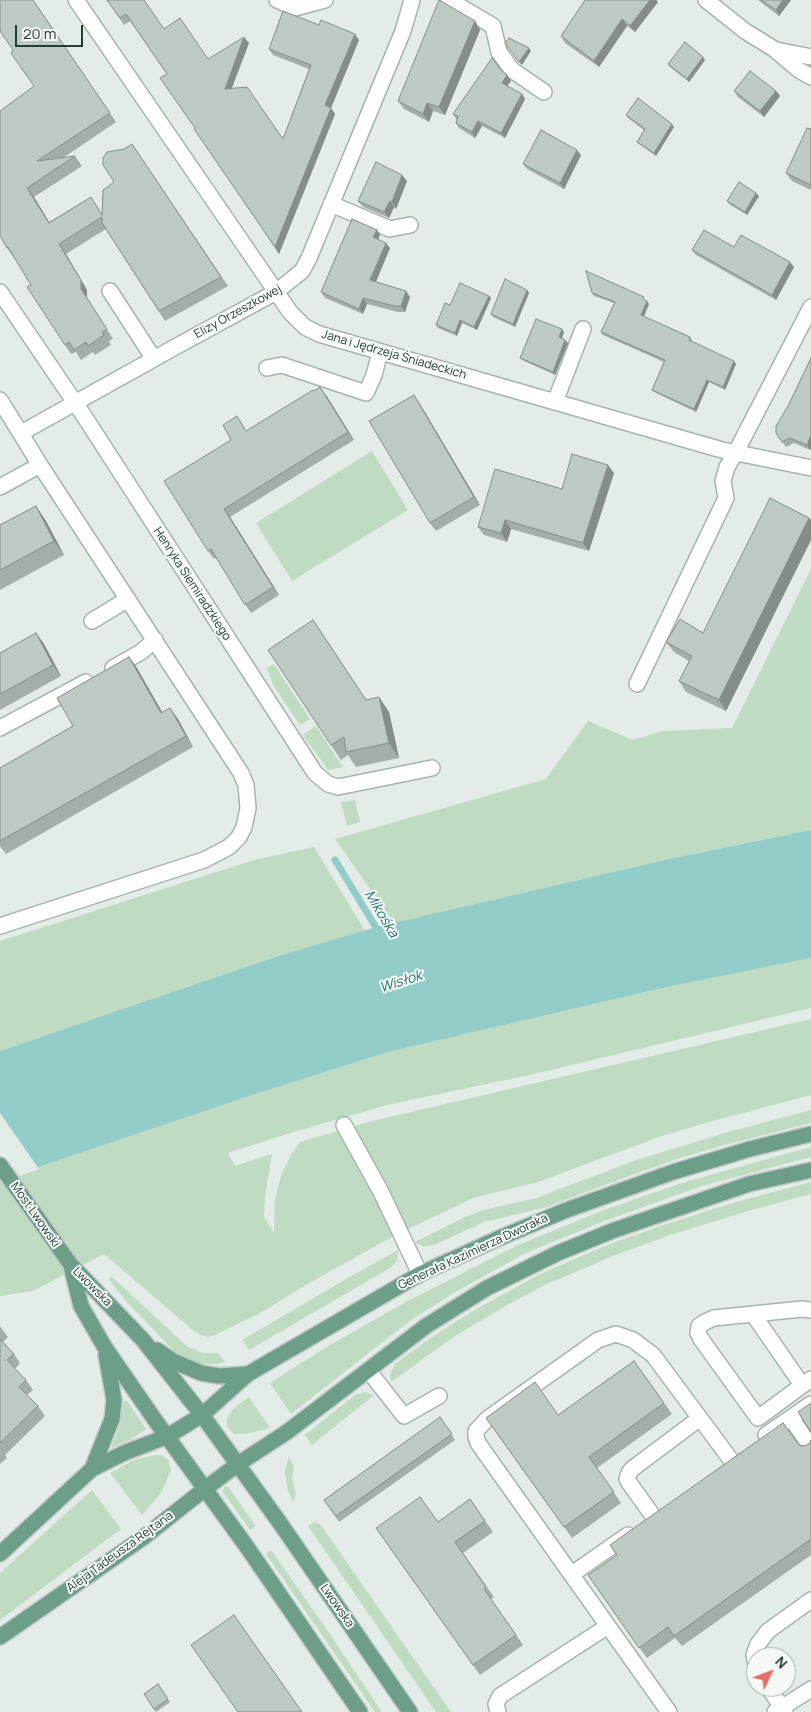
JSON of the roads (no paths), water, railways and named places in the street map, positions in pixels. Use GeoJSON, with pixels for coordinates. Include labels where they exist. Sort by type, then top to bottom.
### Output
{"type":"FeatureCollection","features":[{"type":"Feature","properties":{"kind":"main road","name":"Generała Kazimierza Dworaka"},"geometry":{"type":"LineString","coordinates":[[168,1436],[202,1415],[248,1374],[420,1274],[556,1215],[673,1172],[750,1149],[811,1134]]}},
{"type":"Feature","properties":{"kind":"main road","name":"Most Lwowski"},"geometry":{"type":"LineString","coordinates":[[0,1164],[71,1265]]}},
{"type":"Feature","properties":{"kind":"main road"},"geometry":{"type":"LineString","coordinates":[[238,1464],[287,1432],[426,1326],[487,1288],[558,1252],[612,1231],[750,1184],[811,1170]]}},
{"type":"Feature","properties":{"kind":"main road","name":"Lwowska"},"geometry":{"type":"LineString","coordinates":[[71,1265],[143,1340],[202,1415],[410,1712]]}},
{"type":"Feature","properties":{"kind":"main road","name":"Lwowska"},"geometry":{"type":"LineString","coordinates":[[71,1265],[81,1306],[104,1346],[206,1488],[360,1712]]}},
{"type":"Feature","properties":{"kind":"main road"},"geometry":{"type":"LineString","coordinates":[[143,1340],[173,1361],[201,1373],[219,1376],[248,1374]]}},
{"type":"Feature","properties":{"kind":"main road"},"geometry":{"type":"LineString","coordinates":[[92,1469],[112,1420],[114,1400],[104,1346]]}},
{"type":"Feature","properties":{"kind":"main road"},"geometry":{"type":"LineString","coordinates":[[0,1554],[92,1469],[124,1453],[168,1436]]}},
{"type":"Feature","properties":{"kind":"main road","name":"Aleja Tadeusza Rejtana"},"geometry":{"type":"LineString","coordinates":[[0,1637],[144,1537],[238,1464]]}},
{"type":"Feature","properties":{"kind":"street","name":"Jana i Jędrzeja Śniadeckich"},"geometry":{"type":"LineString","coordinates":[[76,0],[290,312],[306,327],[319,334],[722,450],[811,468]]}},
{"type":"Feature","properties":{"kind":"street"},"geometry":{"type":"LineString","coordinates":[[277,0],[295,8],[325,0]]}},
{"type":"Feature","properties":{"kind":"street"},"geometry":{"type":"LineString","coordinates":[[449,0],[493,26],[499,52],[512,70],[544,92]]}},
{"type":"Feature","properties":{"kind":"street"},"geometry":{"type":"LineString","coordinates":[[706,0],[745,31],[774,49],[799,70],[811,77]]}},
{"type":"Feature","properties":{"kind":"street","name":"Elizy Orzeszkowej"},"geometry":{"type":"LineString","coordinates":[[21,433],[276,292],[302,271],[402,32],[409,1]]}},
{"type":"Feature","properties":{"kind":"street"},"geometry":{"type":"LineString","coordinates":[[774,49],[811,57]]}},
{"type":"Feature","properties":{"kind":"street"},"geometry":{"type":"LineString","coordinates":[[331,204],[390,229],[410,225]]}},
{"type":"Feature","properties":{"kind":"street"},"geometry":{"type":"LineString","coordinates":[[110,291],[154,359]]}},
{"type":"Feature","properties":{"kind":"street","name":"Henryka Siemiradzkiego"},"geometry":{"type":"LineString","coordinates":[[0,292],[320,779],[338,787],[432,768]]}},
{"type":"Feature","properties":{"kind":"street"},"geometry":{"type":"LineString","coordinates":[[637,684],[726,498],[723,481],[727,467],[811,307]]}},
{"type":"Feature","properties":{"kind":"street"},"geometry":{"type":"LineString","coordinates":[[555,402],[583,329]]}},
{"type":"Feature","properties":{"kind":"street"},"geometry":{"type":"LineString","coordinates":[[267,368],[282,365],[366,392],[374,375],[380,352]]}},
{"type":"Feature","properties":{"kind":"street"},"geometry":{"type":"LineString","coordinates":[[0,400],[40,465],[241,772],[246,786],[248,808],[244,827],[239,837],[229,847],[204,860],[0,926]]}},
{"type":"Feature","properties":{"kind":"street"},"geometry":{"type":"LineString","coordinates":[[0,487],[40,465]]}},
{"type":"Feature","properties":{"kind":"street"},"geometry":{"type":"LineString","coordinates":[[92,621],[128,599]]}},
{"type":"Feature","properties":{"kind":"street"},"geometry":{"type":"LineString","coordinates":[[0,728],[141,652],[155,640]]}},
{"type":"Feature","properties":{"kind":"street"},"geometry":{"type":"LineString","coordinates":[[344,1125],[381,1192],[420,1274]]}},
{"type":"Feature","properties":{"kind":"street"},"geometry":{"type":"LineString","coordinates":[[753,1314],[807,1382],[758,1418],[701,1339],[698,1333],[699,1326],[714,1318],[753,1314],[802,1309],[811,1310]]}},
{"type":"Feature","properties":{"kind":"street"},"geometry":{"type":"LineString","coordinates":[[669,1712],[478,1443],[476,1431],[480,1426],[598,1340],[616,1334],[633,1340],[653,1355],[731,1460]]}},
{"type":"Feature","properties":{"kind":"street"},"geometry":{"type":"LineString","coordinates":[[368,1370],[404,1416],[439,1396]]}},
{"type":"Feature","properties":{"kind":"street"},"geometry":{"type":"LineString","coordinates":[[716,1471],[811,1404]]}},
{"type":"Feature","properties":{"kind":"street"},"geometry":{"type":"LineString","coordinates":[[572,1574],[657,1513],[630,1484],[628,1479],[629,1473],[700,1418]]}},
{"type":"Feature","properties":{"kind":"street"},"geometry":{"type":"LineString","coordinates":[[791,1418],[811,1447]]}},
{"type":"Feature","properties":{"kind":"street"},"geometry":{"type":"LineString","coordinates":[[757,1647],[768,1631],[811,1600]]}},
{"type":"Feature","properties":{"kind":"street"},"geometry":{"type":"LineString","coordinates":[[498,1712],[496,1704],[500,1696],[608,1626]]}},
{"type":"Feature","properties":{"kind":"street"},"geometry":{"type":"LineString","coordinates":[[774,1697],[781,1710],[811,1689]]}},
{"type":"Feature","properties":{"kind":"water","name":"Wisłok"},"geometry":{"type":"Polygon","coordinates":[[[811,830],[811,958],[667,987],[392,1051],[252,1095],[0,1180],[0,1051],[275,957],[376,927],[669,859],[811,830]]]}},
{"type":"Feature","properties":{"kind":"waterway","name":"Mikośka"},"geometry":{"type":"LineString","coordinates":[[335,860],[380,934]]}}]}
